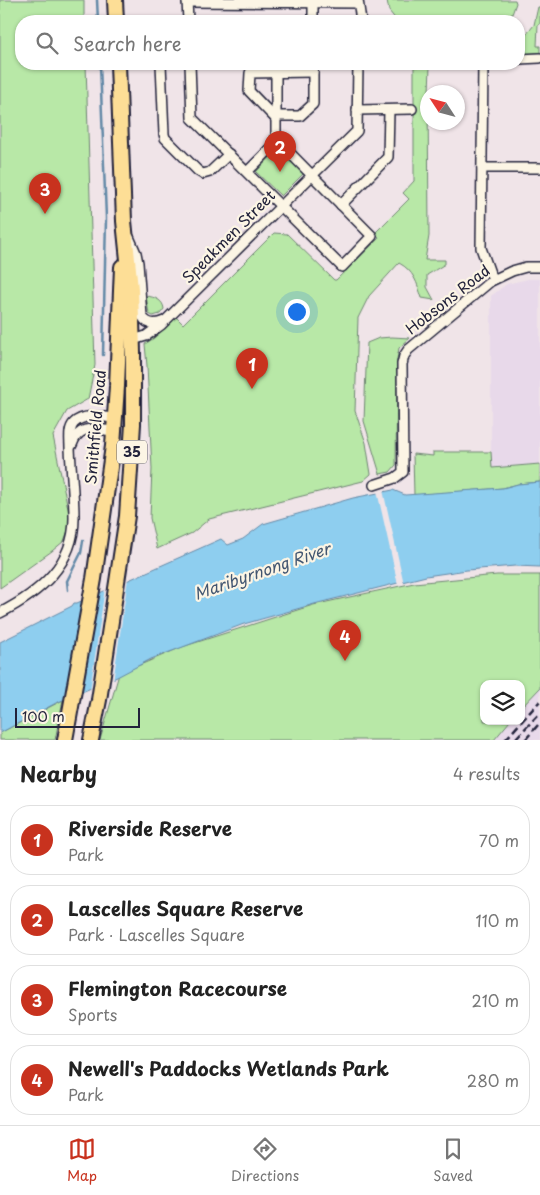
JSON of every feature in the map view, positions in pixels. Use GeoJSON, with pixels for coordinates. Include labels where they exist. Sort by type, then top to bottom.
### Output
{"type":"FeatureCollection","features":[{"type":"Feature","properties":{"kind":"highway"},"geometry":{"type":"LineString","coordinates":[[115,0],[116,15]]}},
{"type":"Feature","properties":{"kind":"highway","name":"Smithfield Road"},"geometry":{"type":"LineString","coordinates":[[91,740],[110,632],[127,516],[133,424],[131,289],[124,224],[118,70]]}},
{"type":"Feature","properties":{"kind":"highway","name":"Smithfield Road"},"geometry":{"type":"LineString","coordinates":[[65,740],[104,517],[114,424],[124,224]]}},
{"type":"Feature","properties":{"kind":"highway"},"geometry":{"type":"LineString","coordinates":[[119,340],[133,340]]}},
{"type":"Feature","properties":{"kind":"highway"},"geometry":{"type":"LineString","coordinates":[[114,424],[133,424]]}},
{"type":"Feature","properties":{"kind":"street"},"geometry":{"type":"LineString","coordinates":[[188,15],[188,1],[313,1],[358,1],[360,15]]}},
{"type":"Feature","properties":{"kind":"street"},"geometry":{"type":"LineString","coordinates":[[313,1],[313,15]]}},
{"type":"Feature","properties":{"kind":"street"},"geometry":{"type":"LineString","coordinates":[[525,59],[540,58]]}},
{"type":"Feature","properties":{"kind":"street"},"geometry":{"type":"LineString","coordinates":[[161,70],[165,138],[202,174],[210,172],[229,154]]}},
{"type":"Feature","properties":{"kind":"street"},"geometry":{"type":"LineString","coordinates":[[190,70],[192,118],[342,267],[372,236],[282,145],[276,143]]}},
{"type":"Feature","properties":{"kind":"street"},"geometry":{"type":"LineString","coordinates":[[294,70],[250,73],[249,91],[276,117],[300,116],[313,104],[313,70]]}},
{"type":"Feature","properties":{"kind":"street","name":"Speakmen Street"},"geometry":{"type":"LineString","coordinates":[[133,340],[146,336],[164,321],[356,131],[358,70]]}},
{"type":"Feature","properties":{"kind":"street"},"geometry":{"type":"LineString","coordinates":[[483,70],[481,248],[484,258],[497,278]]}},
{"type":"Feature","properties":{"kind":"street"},"geometry":{"type":"LineString","coordinates":[[247,172],[276,143],[276,72]]}},
{"type":"Feature","properties":{"kind":"street"},"geometry":{"type":"LineString","coordinates":[[357,110],[412,109]]}},
{"type":"Feature","properties":{"kind":"street"},"geometry":{"type":"LineString","coordinates":[[341,205],[388,157],[389,110]]}},
{"type":"Feature","properties":{"kind":"street"},"geometry":{"type":"LineString","coordinates":[[482,168],[540,168]]}},
{"type":"Feature","properties":{"kind":"street"},"geometry":{"type":"LineString","coordinates":[[124,224],[137,256],[142,316],[145,321],[150,323],[164,321]]}},
{"type":"Feature","properties":{"kind":"street","name":"Hobsons Road"},"geometry":{"type":"LineString","coordinates":[[374,485],[395,478],[403,472],[402,364],[408,350],[497,278],[520,269],[540,267]]}},
{"type":"Feature","properties":{"kind":"street"},"geometry":{"type":"LineString","coordinates":[[0,613],[26,599],[45,583],[55,573],[66,556],[74,526],[70,457],[71,427],[75,422],[87,417],[114,424]]}},
{"type":"Feature","properties":{"kind":"street"},"geometry":{"type":"LineString","coordinates":[[70,457],[73,441],[79,432],[114,424]]}},
{"type":"Feature","properties":{"kind":"shaded area"},"geometry":{"type":"Polygon","coordinates":[[[528,279],[540,279],[540,464],[491,468],[491,296],[507,284],[528,279]]]}},
{"type":"Feature","properties":{"kind":"shaded area"},"geometry":{"type":"Polygon","coordinates":[[[540,678],[540,740],[478,740],[490,725],[525,725],[525,691],[540,678]]]}},
{"type":"Feature","properties":{"kind":"green space"},"geometry":{"type":"Polygon","coordinates":[[[0,0],[84,0],[84,15],[15,15],[15,70],[86,70],[95,365],[88,399],[67,411],[53,436],[71,523],[64,541],[0,588],[0,0]]]}},
{"type":"Feature","properties":{"kind":"green space"},"geometry":{"type":"Polygon","coordinates":[[[387,0],[515,0],[516,3],[512,15],[392,15],[389,11],[387,0]]]}},
{"type":"Feature","properties":{"kind":"green space"},"geometry":{"type":"Polygon","coordinates":[[[538,7],[540,7],[537,46],[540,46],[540,53],[525,54],[525,36],[534,25],[538,7]]]}},
{"type":"Feature","properties":{"kind":"green space"},"geometry":{"type":"Polygon","coordinates":[[[414,70],[430,70],[429,85],[420,85],[420,130],[428,130],[429,236],[425,260],[445,260],[445,264],[427,275],[427,287],[434,300],[422,298],[412,274],[399,263],[369,296],[358,318],[355,411],[366,443],[371,474],[363,481],[209,519],[192,533],[157,549],[150,518],[152,469],[145,344],[176,317],[183,324],[274,233],[287,234],[336,280],[379,238],[375,233],[409,199],[403,193],[414,181],[414,70]]]}},
{"type":"Feature","properties":{"kind":"green space"},"geometry":{"type":"Polygon","coordinates":[[[279,148],[304,173],[281,196],[256,172],[279,148]]]}},
{"type":"Feature","properties":{"kind":"green space"},"geometry":{"type":"Polygon","coordinates":[[[146,296],[155,298],[162,303],[164,309],[160,314],[153,316],[149,314],[146,296]]]}},
{"type":"Feature","properties":{"kind":"green space"},"geometry":{"type":"Polygon","coordinates":[[[379,338],[410,338],[399,348],[397,359],[396,465],[390,472],[380,474],[364,421],[367,343],[379,338]]]}},
{"type":"Feature","properties":{"kind":"green space"},"geometry":{"type":"Polygon","coordinates":[[[433,452],[491,452],[492,468],[540,464],[540,482],[518,484],[503,488],[414,495],[413,454],[433,456],[433,452]]]}},
{"type":"Feature","properties":{"kind":"green space"},"geometry":{"type":"Polygon","coordinates":[[[497,575],[540,575],[540,688],[525,704],[525,680],[480,680],[480,725],[507,725],[494,740],[100,740],[119,674],[182,647],[313,605],[414,583],[497,575]]]}},
{"type":"Feature","properties":{"kind":"green space"},"geometry":{"type":"Polygon","coordinates":[[[63,700],[55,740],[0,740],[0,733],[63,700]]]}},
{"type":"Feature","properties":{"kind":"water","name":"Maribyrnong River"},"geometry":{"type":"Polygon","coordinates":[[[540,482],[540,567],[515,566],[426,576],[244,624],[151,659],[117,677],[56,703],[0,733],[0,642],[72,606],[74,603],[221,539],[228,545],[243,539],[263,524],[353,498],[393,490],[405,495],[503,488],[518,484],[540,482]]]}},
{"type":"Feature","properties":{"kind":"pier"},"geometry":{"type":"Polygon","coordinates":[[[383,490],[404,584],[398,585],[377,491],[383,490]]]}},
{"type":"Feature","properties":{"kind":"pier"},"geometry":{"type":"Polygon","coordinates":[[[128,578],[113,682],[90,691],[105,588],[128,578]]]}},
{"type":"Feature","properties":{"kind":"waterway"},"geometry":{"type":"LineString","coordinates":[[97,0],[98,15]]}},
{"type":"Feature","properties":{"kind":"waterway"},"geometry":{"type":"LineString","coordinates":[[100,70],[106,218],[103,355]]}},
{"type":"Feature","properties":{"kind":"waterway"},"geometry":{"type":"LineString","coordinates":[[68,590],[67,581],[81,553],[83,541]]}},
{"type":"Feature","properties":{"kind":"railway"},"geometry":{"type":"LineString","coordinates":[[505,740],[540,701]]}},
{"type":"Feature","properties":{"kind":"railway"},"geometry":{"type":"LineString","coordinates":[[516,738],[540,713]]}},
{"type":"Feature","properties":{"kind":"railway"},"geometry":{"type":"LineString","coordinates":[[525,740],[538,725]]}},
{"type":"Feature","properties":{"kind":"place","name":"Lascelles Square Reserve"},"geometry":{"type":"Point","coordinates":[280,172]}},
{"type":"Feature","properties":{"kind":"place","name":"Flemington Racecourse"},"geometry":{"type":"Point","coordinates":[45,214]}},
{"type":"Feature","properties":{"kind":"place","name":"Riverside Reserve"},"geometry":{"type":"Point","coordinates":[252,389]}},
{"type":"Feature","properties":{"kind":"place","name":"Newell's Paddocks Wetlands Park"},"geometry":{"type":"Point","coordinates":[345,661]}}]}
